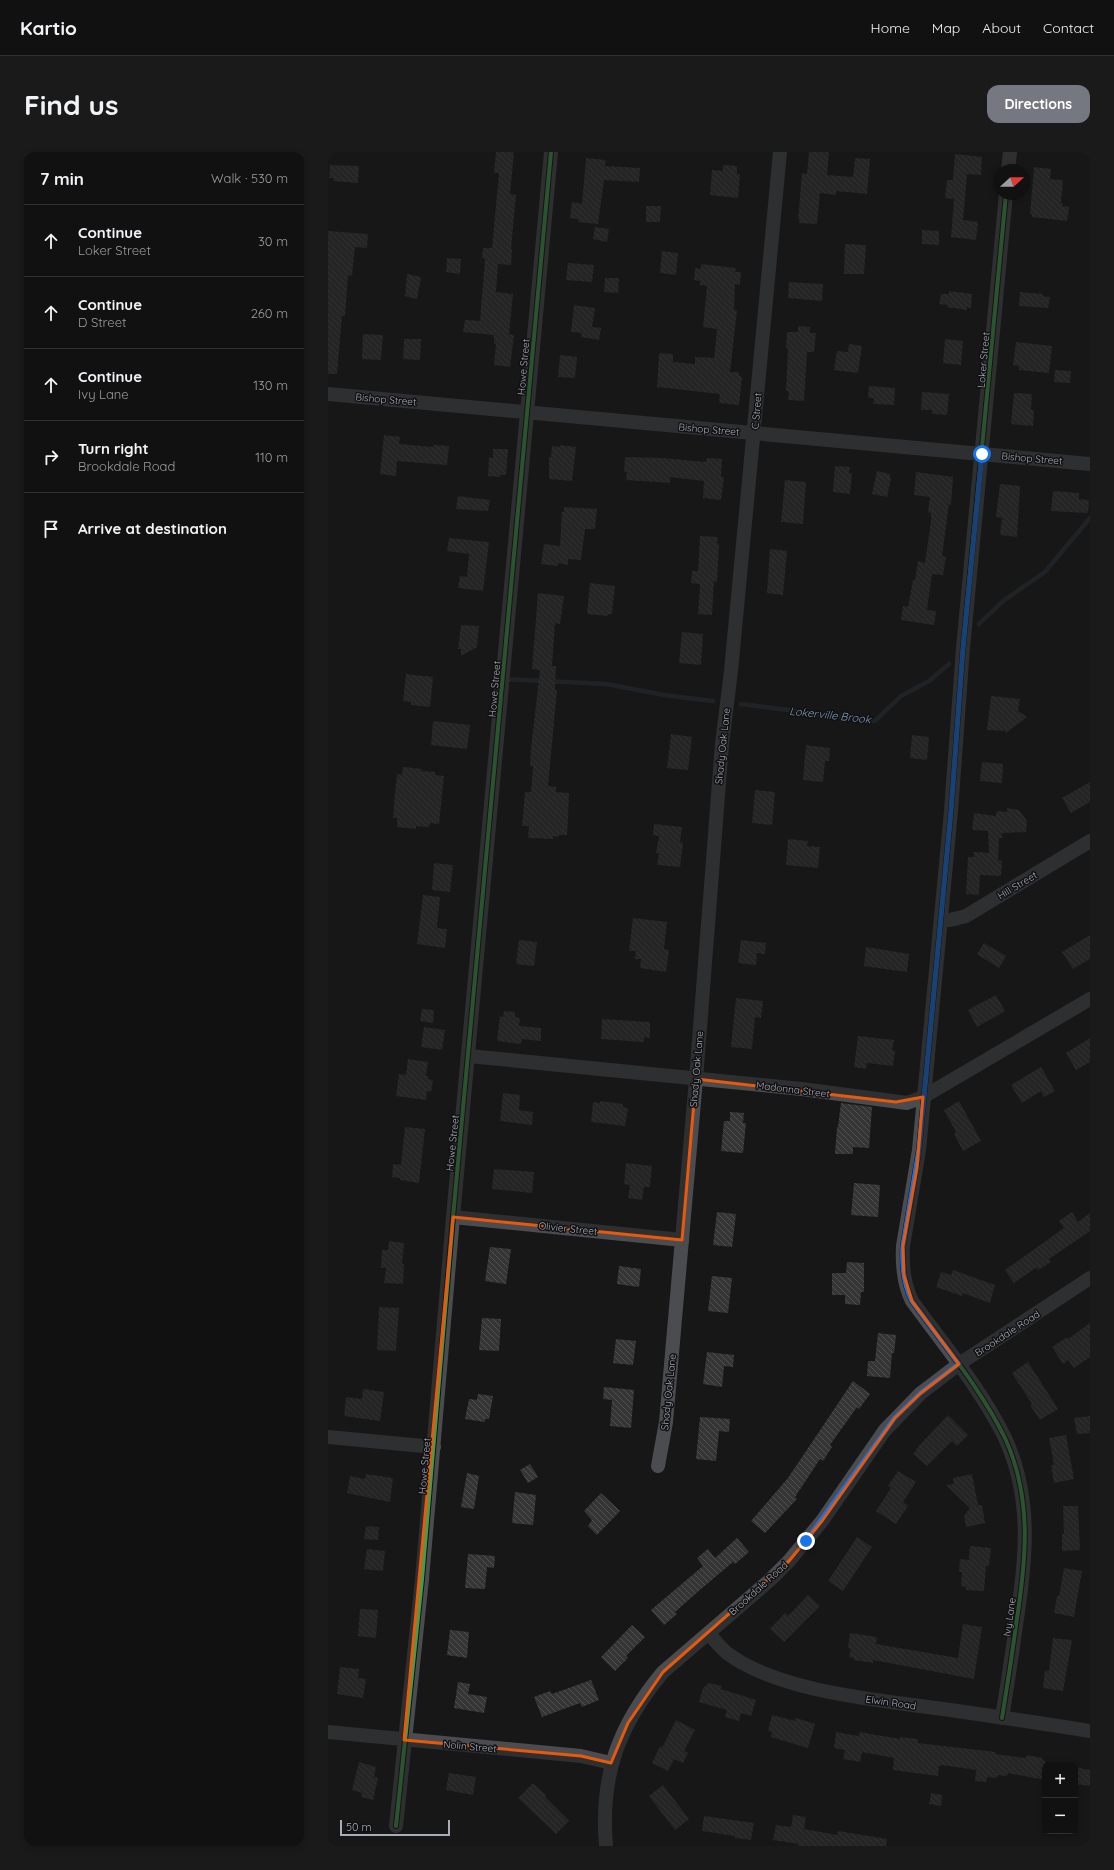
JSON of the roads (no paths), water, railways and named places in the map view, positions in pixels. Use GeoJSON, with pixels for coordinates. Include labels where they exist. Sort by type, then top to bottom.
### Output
{"type":"FeatureCollection","features":[{"type":"Feature","properties":{"kind":"street","name":"Howe Street"},"geometry":{"type":"LineString","coordinates":[[396,1826],[434,1447],[453,1217],[551,152]]}},
{"type":"Feature","properties":{"kind":"street","name":"C Street"},"geometry":{"type":"LineString","coordinates":[[731,671],[780,152]]}},
{"type":"Feature","properties":{"kind":"street"},"geometry":{"type":"LineString","coordinates":[[1009,164],[1010,152]]}},
{"type":"Feature","properties":{"kind":"street","name":"Loker Street"},"geometry":{"type":"LineString","coordinates":[[941,920],[963,648],[1005,200]]}},
{"type":"Feature","properties":{"kind":"street","name":"Bishop Street"},"geometry":{"type":"LineString","coordinates":[[328,394],[1090,464]]}},
{"type":"Feature","properties":{"kind":"street","name":"Shady Oak Lane"},"geometry":{"type":"LineString","coordinates":[[658,1466],[666,1422],[696,1079],[722,744],[731,671]]}},
{"type":"Feature","properties":{"kind":"street","name":"Hill Street"},"geometry":{"type":"LineString","coordinates":[[941,920],[950,920],[966,916],[1090,841]]}},
{"type":"Feature","properties":{"kind":"street","name":"Ivy Lane"},"geometry":{"type":"LineString","coordinates":[[941,920],[917,1168],[903,1246],[904,1275],[906,1289],[912,1301],[959,1364],[994,1418],[1006,1440],[1017,1475],[1024,1507],[1026,1530],[1023,1578],[1002,1718]]}},
{"type":"Feature","properties":{"kind":"street","name":"Madonna Street"},"geometry":{"type":"LineString","coordinates":[[469,1056],[802,1089],[907,1103],[923,1097],[1090,999]]}},
{"type":"Feature","properties":{"kind":"street","name":"Olivier Street"},"geometry":{"type":"LineString","coordinates":[[453,1217],[682,1240]]}},
{"type":"Feature","properties":{"kind":"street","name":"Brookdale Road"},"geometry":{"type":"LineString","coordinates":[[606,1846],[604,1808],[611,1763],[628,1723],[650,1687],[668,1668],[770,1580],[789,1561],[822,1521],[885,1430],[895,1418],[921,1393],[959,1364],[1090,1278]]}},
{"type":"Feature","properties":{"kind":"street"},"geometry":{"type":"LineString","coordinates":[[328,1436],[434,1447]]}},
{"type":"Feature","properties":{"kind":"street","name":"Elwin Road"},"geometry":{"type":"LineString","coordinates":[[708,1632],[722,1648],[738,1660],[793,1683],[860,1698],[1090,1731]]}},
{"type":"Feature","properties":{"kind":"street","name":"Nolin Street"},"geometry":{"type":"LineString","coordinates":[[328,1732],[581,1756],[611,1763]]}},
{"type":"Feature","properties":{"kind":"waterway","name":"Lokerville Brook"},"geometry":{"type":"LineString","coordinates":[[979,624],[1003,601],[1045,572],[1090,518]]}},
{"type":"Feature","properties":{"kind":"waterway","name":"Lokerville Brook"},"geometry":{"type":"LineString","coordinates":[[741,704],[875,721],[901,696],[929,681],[949,664]]}},
{"type":"Feature","properties":{"kind":"waterway","name":"Lokerville Brook"},"geometry":{"type":"LineString","coordinates":[[504,679],[606,684],[664,695],[713,701]]}}]}
